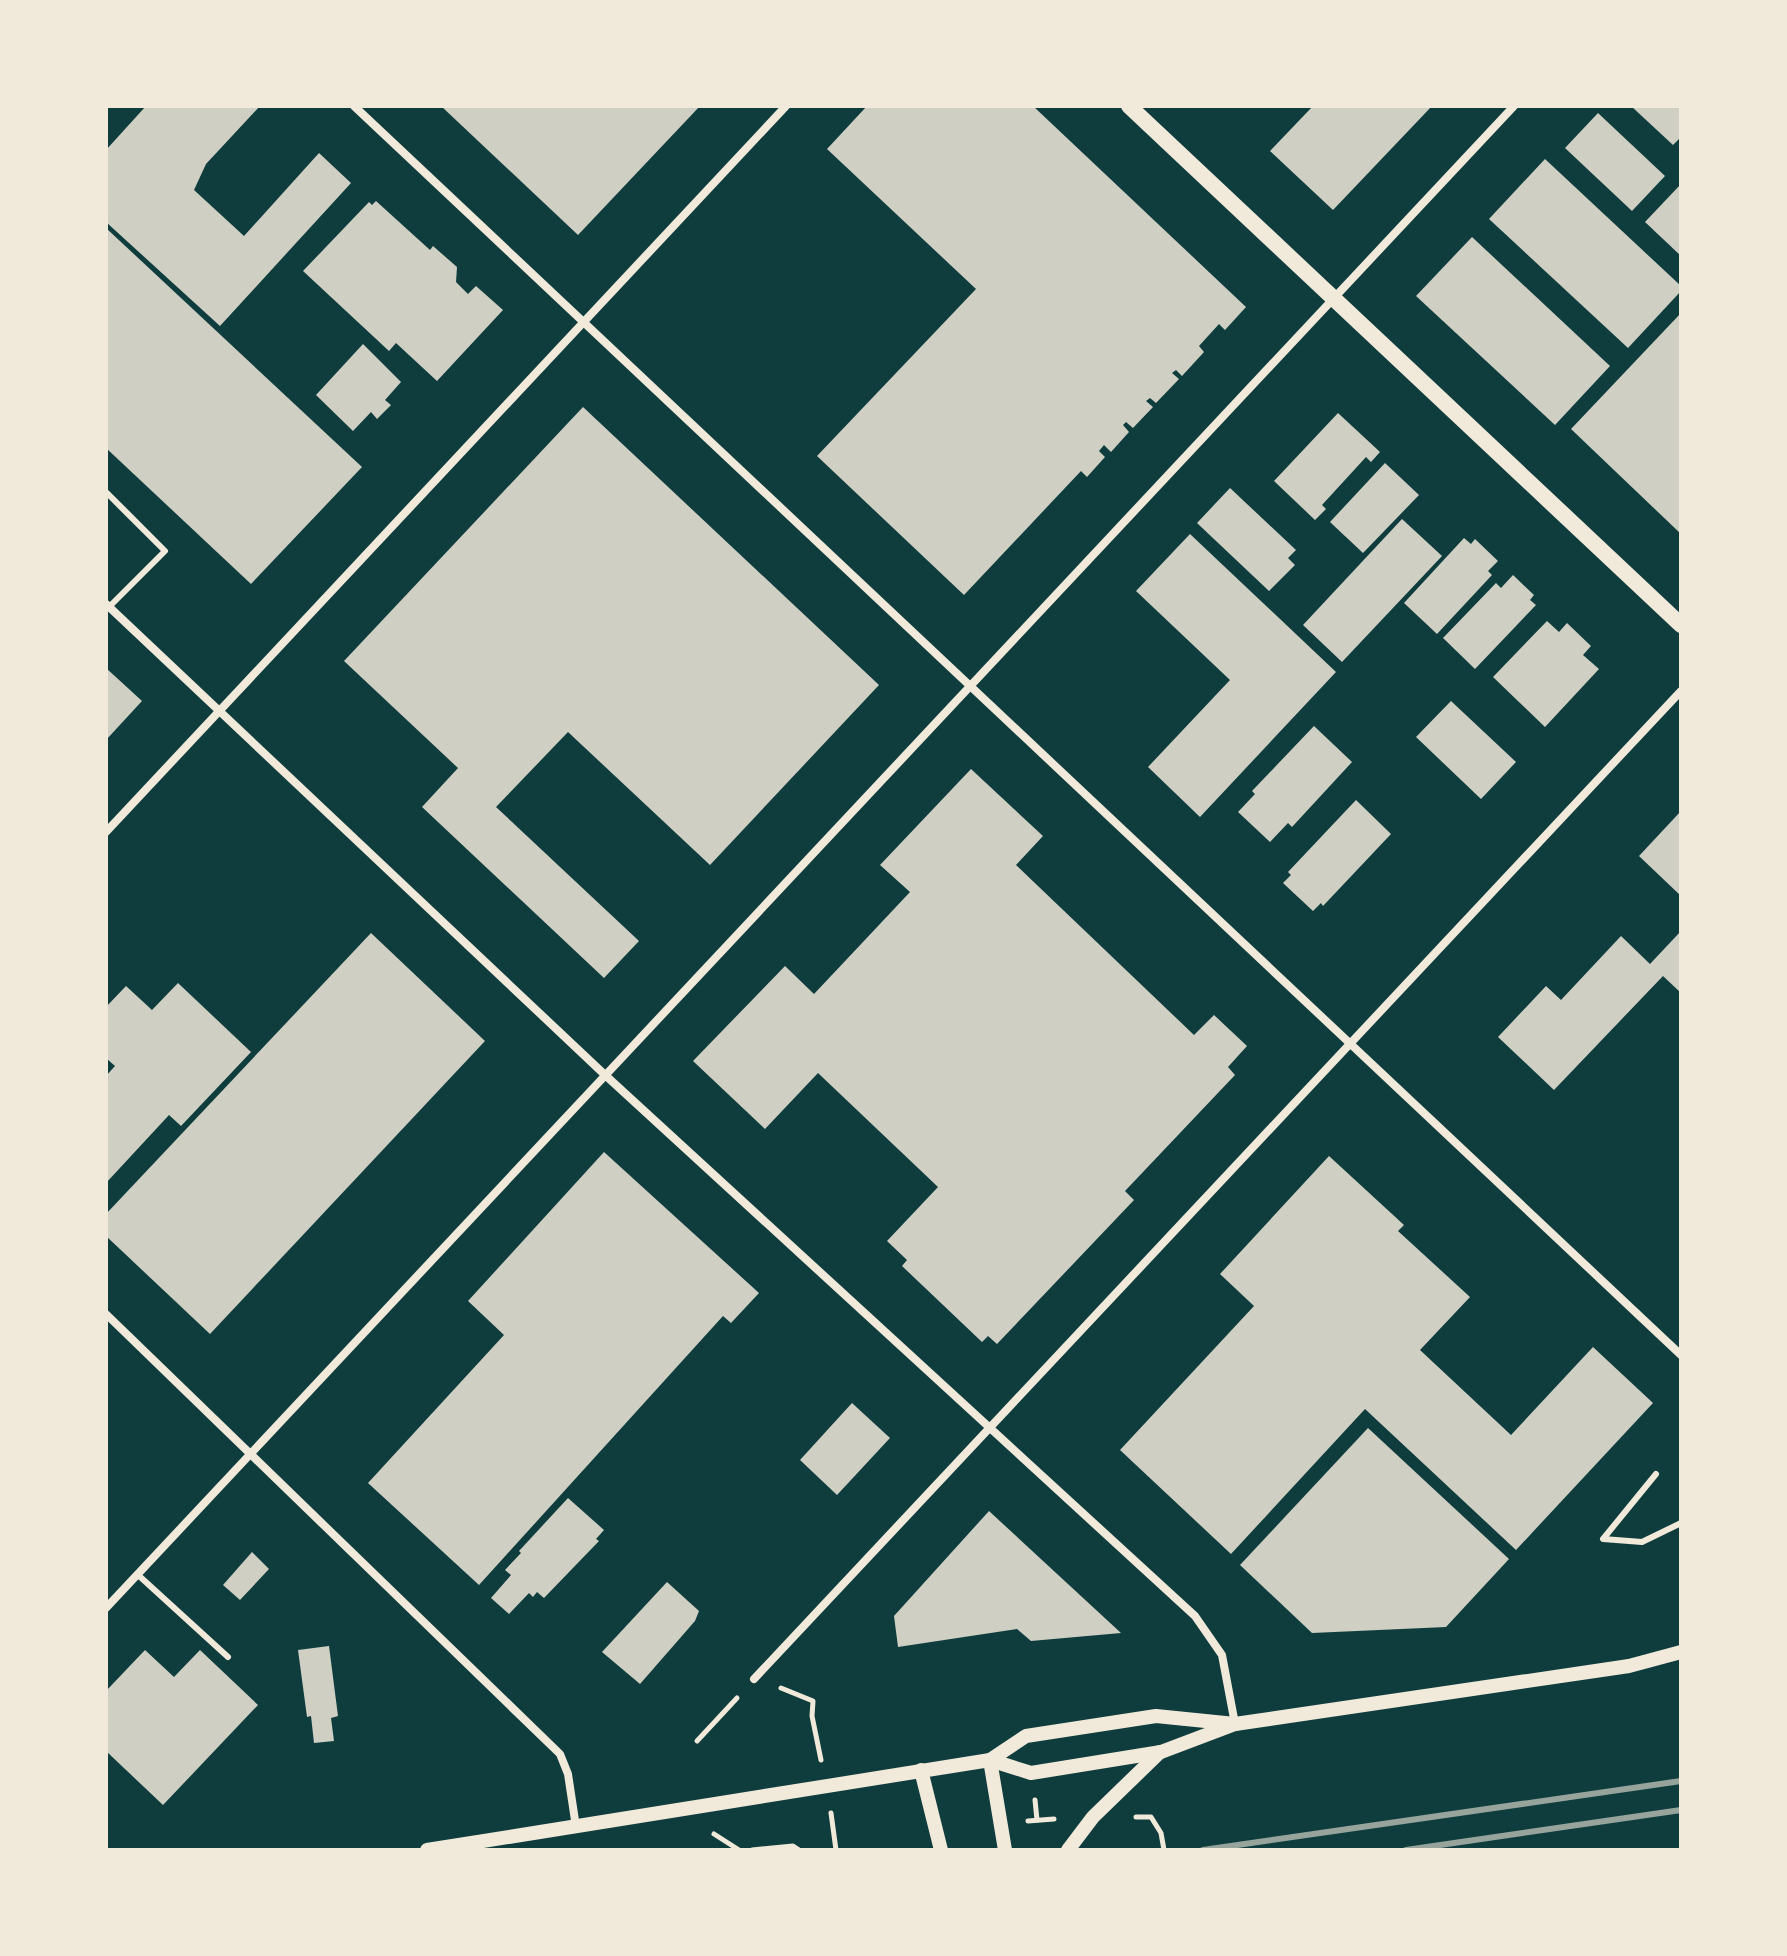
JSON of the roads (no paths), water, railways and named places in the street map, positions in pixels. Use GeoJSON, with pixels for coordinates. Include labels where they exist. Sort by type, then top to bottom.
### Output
{"type":"FeatureCollection","features":[{"type":"Feature","properties":{"kind":"main road"},"geometry":{"type":"LineString","coordinates":[[1129,106],[1681,625]]}},
{"type":"Feature","properties":{"kind":"street"},"geometry":{"type":"LineString","coordinates":[[354,106],[1681,1355]]}},
{"type":"Feature","properties":{"kind":"street"},"geometry":{"type":"LineString","coordinates":[[106,832],[786,106]]}},
{"type":"Feature","properties":{"kind":"street"},"geometry":{"type":"LineString","coordinates":[[106,1608],[1514,106]]}},
{"type":"Feature","properties":{"kind":"street"},"geometry":{"type":"LineString","coordinates":[[108,605],[604,1074],[1195,1616],[1222,1655],[1235,1724]]}},
{"type":"Feature","properties":{"kind":"street"},"geometry":{"type":"LineString","coordinates":[[754,1679],[1681,691]]}},
{"type":"Feature","properties":{"kind":"street"},"geometry":{"type":"LineString","coordinates":[[106,1314],[251,1451],[560,1754],[568,1774],[576,1827]]}},
{"type":"Feature","properties":{"kind":"street"},"geometry":{"type":"LineString","coordinates":[[990,1760],[1031,1773],[1161,1752],[1235,1724],[1629,1666],[1681,1652]]}},
{"type":"Feature","properties":{"kind":"street"},"geometry":{"type":"LineString","coordinates":[[427,1850],[990,1760],[1026,1736],[1156,1716],[1235,1724]]}},
{"type":"Feature","properties":{"kind":"street"},"geometry":{"type":"LineString","coordinates":[[1068,1850],[1093,1817],[1161,1752]]}},
{"type":"Feature","properties":{"kind":"street"},"geometry":{"type":"LineString","coordinates":[[990,1760],[1005,1850]]}},
{"type":"Feature","properties":{"kind":"street"},"geometry":{"type":"LineString","coordinates":[[921,1770],[941,1850]]}},
{"type":"Feature","properties":{"kind":"lane"},"geometry":{"type":"LineString","coordinates":[[106,492],[165,551],[108,605]]}},
{"type":"Feature","properties":{"kind":"lane"},"geometry":{"type":"LineString","coordinates":[[1656,1474],[1603,1539],[1642,1542],[1681,1523]]}},
{"type":"Feature","properties":{"kind":"lane"},"geometry":{"type":"LineString","coordinates":[[137,1574],[228,1657]]}},
{"type":"Feature","properties":{"kind":"railway"},"geometry":{"type":"LineString","coordinates":[[1203,1850],[1681,1781]]}},
{"type":"Feature","properties":{"kind":"railway"},"geometry":{"type":"LineString","coordinates":[[1406,1850],[1681,1810]]}}]}
